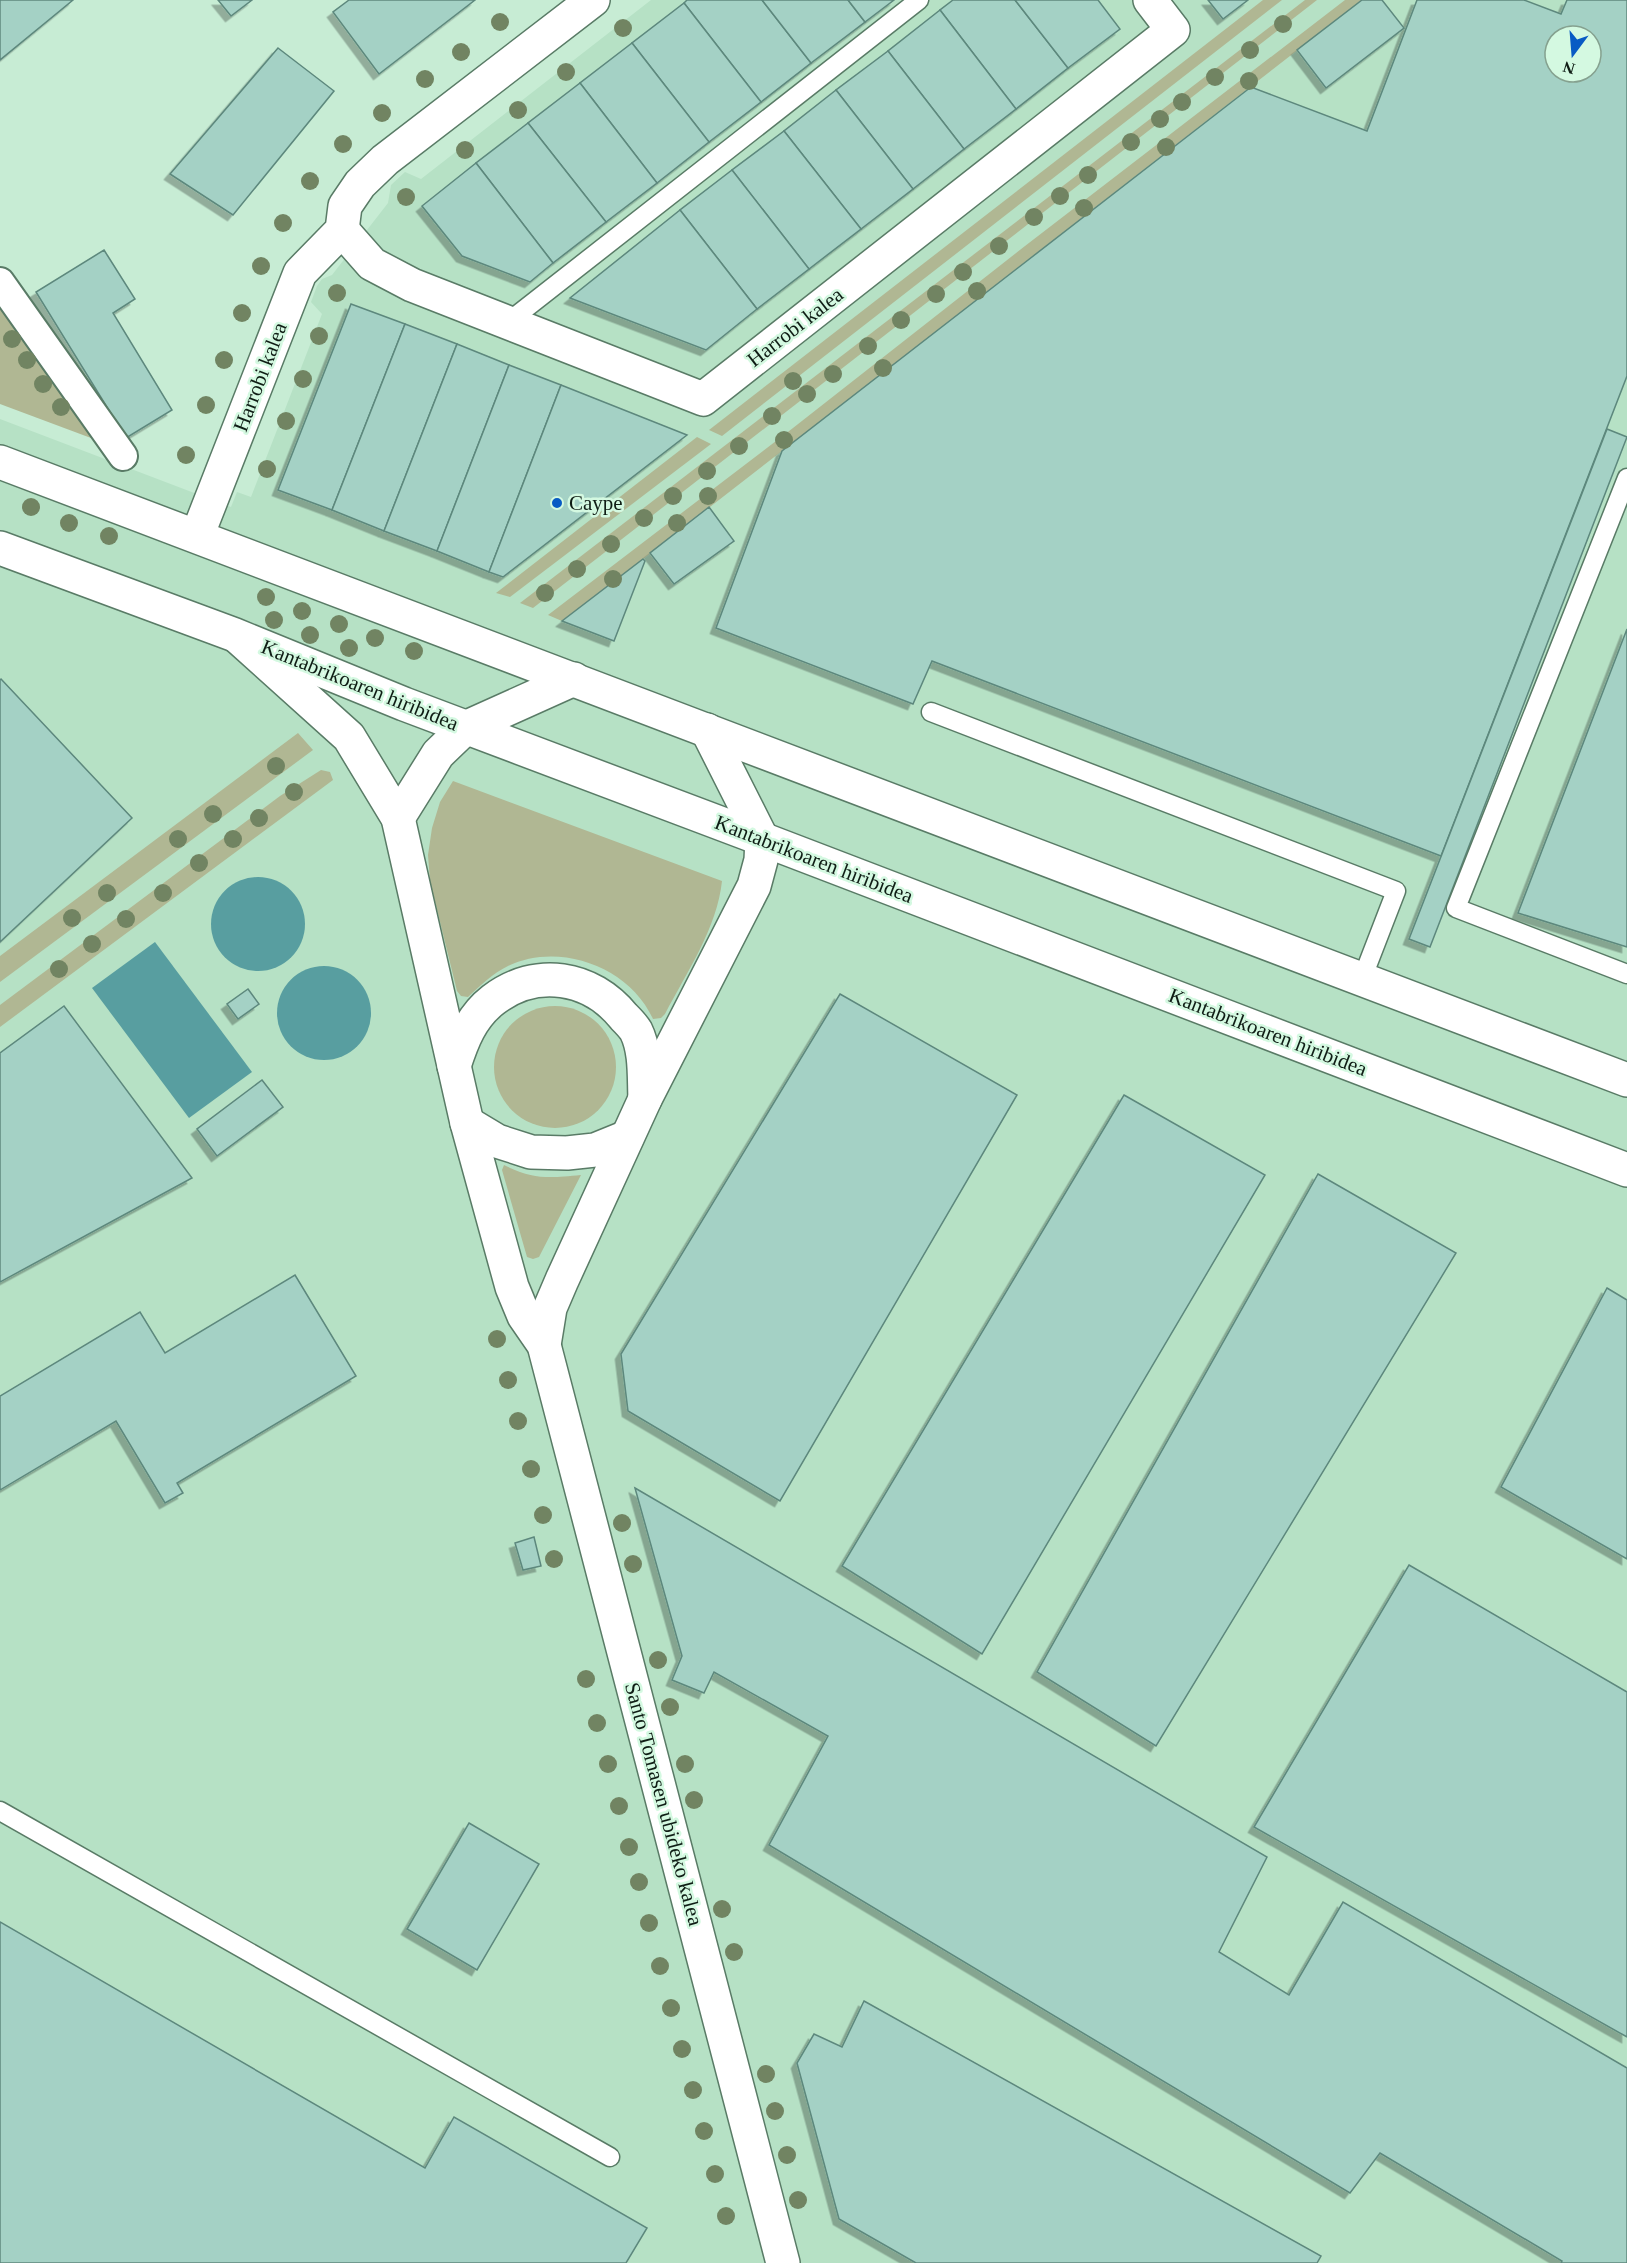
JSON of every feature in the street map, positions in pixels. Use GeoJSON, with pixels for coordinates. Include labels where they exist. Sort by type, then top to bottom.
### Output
{"type":"FeatureCollection","features":[{"type":"Feature","properties":{"kind":"street"},"geometry":{"type":"LineString","coordinates":[[342,230],[345,206],[360,184],[385,160],[593,0]]}},
{"type":"Feature","properties":{"kind":"street","name":"Harrobi kalea"},"geometry":{"type":"LineString","coordinates":[[197,536],[300,273],[342,230],[372,264],[412,285],[703,399],[1173,30],[1150,0]]}},
{"type":"Feature","properties":{"kind":"street"},"geometry":{"type":"LineString","coordinates":[[0,282],[123,456]]}},
{"type":"Feature","properties":{"kind":"street"},"geometry":{"type":"LineString","coordinates":[[0,462],[1627,1080]]}},
{"type":"Feature","properties":{"kind":"street","name":"Kantabrikoaren hiribidea"},"geometry":{"type":"LineString","coordinates":[[0,548],[235,634],[465,728],[762,839],[1627,1170]]}},
{"type":"Feature","properties":{"kind":"street","name":"Santo Tomasen ubideko kalea"},"geometry":{"type":"LineString","coordinates":[[235,634],[349,737],[398,818],[466,1123],[512,1287],[524,1316],[544,1345],[783,2263]]}},
{"type":"Feature","properties":{"kind":"street"},"geometry":{"type":"LineString","coordinates":[[398,818],[438,753],[465,728],[574,679]]}},
{"type":"Feature","properties":{"kind":"street"},"geometry":{"type":"LineString","coordinates":[[707,730],[762,839]]}},
{"type":"Feature","properties":{"kind":"street","name":"Santo Tomasen ubideko kalea"},"geometry":{"type":"LineString","coordinates":[[544,1345],[550,1308],[627,1137],[754,886],[761,860],[762,839]]}},
{"type":"Feature","properties":{"kind":"street","name":"Santo Tomasen ubideko kalea"},"geometry":{"type":"LineString","coordinates":[[454,1066],[464,1036],[475,1019],[494,999],[525,983],[556,979],[571,981],[590,988],[612,1002],[636,1032],[644,1062],[645,1100]]}},
{"type":"Feature","properties":{"kind":"street"},"geometry":{"type":"LineString","coordinates":[[466,1123],[497,1141],[531,1152],[567,1153],[596,1150],[627,1137]]}},
{"type":"Feature","properties":{"kind":"lane"},"geometry":{"type":"LineString","coordinates":[[507,323],[919,0]]}},
{"type":"Feature","properties":{"kind":"lane"},"geometry":{"type":"LineString","coordinates":[[1627,478],[1456,908],[1627,974]]}},
{"type":"Feature","properties":{"kind":"lane"},"geometry":{"type":"LineString","coordinates":[[932,712],[1396,891],[1362,979]]}},
{"type":"Feature","properties":{"kind":"lane"},"geometry":{"type":"LineString","coordinates":[[0,1811],[610,2157]]}},
{"type":"Feature","properties":{"kind":"shaded area"},"geometry":{"type":"Polygon","coordinates":[[[651,0],[1627,0],[1627,2263],[0,2263],[0,419],[231,507],[237,492],[251,497],[322,314],[311,302],[317,286],[322,279],[332,275],[388,203],[391,185],[405,172],[421,179],[651,0]]]}},
{"type":"Feature","properties":{"kind":"shaded area"},"geometry":{"type":"Polygon","coordinates":[[[1263,0],[1282,0],[722,436],[709,430],[1263,0]]]}},
{"type":"Feature","properties":{"kind":"shaded area"},"geometry":{"type":"Polygon","coordinates":[[[1305,0],[1317,0],[533,608],[520,603],[1305,0]]]}},
{"type":"Feature","properties":{"kind":"shaded area"},"geometry":{"type":"Polygon","coordinates":[[[1345,0],[1362,0],[562,621],[548,615],[793,428],[1345,0]]]}},
{"type":"Feature","properties":{"kind":"shaded area"},"geometry":{"type":"Polygon","coordinates":[[[0,302],[99,441],[0,404],[0,302]]]}},
{"type":"Feature","properties":{"kind":"shaded area"},"geometry":{"type":"Polygon","coordinates":[[[697,437],[711,444],[510,597],[496,593],[697,437]]]}},
{"type":"Feature","properties":{"kind":"shaded area"},"geometry":{"type":"Polygon","coordinates":[[[298,733],[313,750],[0,982],[0,956],[298,733]]]}},
{"type":"Feature","properties":{"kind":"shaded area"},"geometry":{"type":"Polygon","coordinates":[[[321,770],[330,772],[333,780],[0,1027],[0,1005],[280,796],[321,770]]]}},
{"type":"Feature","properties":{"kind":"shaded area"},"geometry":{"type":"Polygon","coordinates":[[[453,781],[722,881],[708,933],[661,1018],[653,1019],[642,1001],[628,985],[610,973],[570,958],[549,956],[528,959],[497,972],[468,997],[461,996],[457,991],[430,881],[428,855],[432,828],[440,802],[453,781]]]}},
{"type":"Feature","properties":{"kind":"shaded area"},"geometry":{"type":"Polygon","coordinates":[[[555,1006],[578,1011],[589,1016],[598,1024],[606,1033],[611,1044],[616,1067],[611,1090],[606,1101],[598,1110],[589,1118],[578,1123],[555,1128],[532,1123],[521,1118],[512,1110],[504,1101],[499,1090],[494,1067],[499,1044],[504,1033],[512,1024],[521,1016],[532,1011],[555,1006]]]}},
{"type":"Feature","properties":{"kind":"shaded area"},"geometry":{"type":"Polygon","coordinates":[[[504,1165],[533,1176],[581,1175],[539,1257],[533,1259],[527,1257],[502,1170],[504,1165]]]}},
{"type":"Feature","properties":{"kind":"water"},"geometry":{"type":"Polygon","coordinates":[[[258,877],[276,881],[291,891],[301,906],[305,924],[301,942],[291,957],[276,967],[258,971],[240,967],[225,957],[215,942],[211,924],[215,906],[225,891],[240,881],[258,877]]]}},
{"type":"Feature","properties":{"kind":"water"},"geometry":{"type":"Polygon","coordinates":[[[155,942],[252,1072],[189,1118],[92,988],[155,942]]]}},
{"type":"Feature","properties":{"kind":"water"},"geometry":{"type":"Polygon","coordinates":[[[324,966],[342,970],[357,980],[367,995],[371,1013],[367,1031],[357,1046],[342,1056],[324,1060],[306,1056],[291,1046],[281,1031],[277,1013],[281,995],[291,980],[306,970],[324,966]]]}},
{"type":"Feature","properties":{"kind":"building"},"geometry":{"type":"Polygon","coordinates":[[[0,0],[73,0],[0,60],[0,0]]]}},
{"type":"Feature","properties":{"kind":"building"},"geometry":{"type":"Polygon","coordinates":[[[218,0],[252,0],[231,16],[218,0]]]}},
{"type":"Feature","properties":{"kind":"building"},"geometry":{"type":"Polygon","coordinates":[[[349,0],[475,0],[379,74],[333,12],[349,0]]]}},
{"type":"Feature","properties":{"kind":"building"},"geometry":{"type":"Polygon","coordinates":[[[687,0],[762,0],[811,63],[761,102],[684,3],[687,0]]]}},
{"type":"Feature","properties":{"kind":"building"},"geometry":{"type":"Polygon","coordinates":[[[762,0],[848,0],[865,22],[811,63],[762,0]]]}},
{"type":"Feature","properties":{"kind":"building"},"geometry":{"type":"Polygon","coordinates":[[[848,0],[894,0],[865,22],[848,0]]]}},
{"type":"Feature","properties":{"kind":"building"},"geometry":{"type":"Polygon","coordinates":[[[953,0],[1015,0],[1068,68],[1016,109],[940,10],[953,0]]]}},
{"type":"Feature","properties":{"kind":"building"},"geometry":{"type":"Polygon","coordinates":[[[1015,0],[1098,0],[1120,29],[1068,68],[1015,0]]]}},
{"type":"Feature","properties":{"kind":"building"},"geometry":{"type":"Polygon","coordinates":[[[1208,0],[1248,0],[1223,19],[1208,0]]]}},
{"type":"Feature","properties":{"kind":"building"},"geometry":{"type":"Polygon","coordinates":[[[1362,0],[1382,0],[1404,28],[1326,88],[1297,50],[1362,0]]]}},
{"type":"Feature","properties":{"kind":"building"},"geometry":{"type":"Polygon","coordinates":[[[1417,0],[1524,0],[1561,14],[1567,0],[1627,0],[1627,376],[1441,856],[932,661],[913,704],[716,628],[782,451],[1251,87],[1367,131],[1417,0]]]}},
{"type":"Feature","properties":{"kind":"building"},"geometry":{"type":"Polygon","coordinates":[[[684,3],[761,102],[709,142],[632,43],[684,3]]]}},
{"type":"Feature","properties":{"kind":"building"},"geometry":{"type":"Polygon","coordinates":[[[940,10],[1016,109],[964,149],[888,51],[940,10]]]}},
{"type":"Feature","properties":{"kind":"building"},"geometry":{"type":"Polygon","coordinates":[[[632,43],[709,142],[657,183],[580,83],[632,43]]]}},
{"type":"Feature","properties":{"kind":"building"},"geometry":{"type":"Polygon","coordinates":[[[278,48],[334,91],[233,215],[170,174],[278,48]]]}},
{"type":"Feature","properties":{"kind":"building"},"geometry":{"type":"Polygon","coordinates":[[[888,51],[964,149],[913,189],[836,90],[888,51]]]}},
{"type":"Feature","properties":{"kind":"building"},"geometry":{"type":"Polygon","coordinates":[[[580,83],[657,183],[606,222],[528,123],[580,83]]]}},
{"type":"Feature","properties":{"kind":"building"},"geometry":{"type":"Polygon","coordinates":[[[836,90],[913,189],[861,229],[784,131],[836,90]]]}},
{"type":"Feature","properties":{"kind":"building"},"geometry":{"type":"Polygon","coordinates":[[[528,123],[606,222],[553,263],[476,163],[528,123]]]}},
{"type":"Feature","properties":{"kind":"building"},"geometry":{"type":"Polygon","coordinates":[[[784,131],[861,229],[809,269],[732,170],[784,131]]]}},
{"type":"Feature","properties":{"kind":"building"},"geometry":{"type":"Polygon","coordinates":[[[476,163],[553,263],[530,282],[462,256],[422,206],[476,163]]]}},
{"type":"Feature","properties":{"kind":"building"},"geometry":{"type":"Polygon","coordinates":[[[732,170],[809,269],[757,309],[680,210],[732,170]]]}},
{"type":"Feature","properties":{"kind":"building"},"geometry":{"type":"Polygon","coordinates":[[[680,210],[757,309],[706,350],[570,298],[680,210]]]}},
{"type":"Feature","properties":{"kind":"building"},"geometry":{"type":"Polygon","coordinates":[[[104,250],[135,299],[113,313],[172,410],[126,438],[36,292],[104,250]]]}},
{"type":"Feature","properties":{"kind":"building"},"geometry":{"type":"Polygon","coordinates":[[[351,304],[405,324],[332,510],[278,490],[351,304]]]}},
{"type":"Feature","properties":{"kind":"building"},"geometry":{"type":"Polygon","coordinates":[[[405,324],[457,344],[384,531],[332,510],[405,324]]]}},
{"type":"Feature","properties":{"kind":"building"},"geometry":{"type":"Polygon","coordinates":[[[457,344],[509,365],[437,551],[384,531],[457,344]]]}},
{"type":"Feature","properties":{"kind":"building"},"geometry":{"type":"Polygon","coordinates":[[[509,365],[561,385],[489,572],[437,551],[509,365]]]}},
{"type":"Feature","properties":{"kind":"building","name":"Caype"},"geometry":{"type":"Polygon","coordinates":[[[561,385],[687,435],[503,577],[489,572],[561,385]]]}},
{"type":"Feature","properties":{"kind":"building"},"geometry":{"type":"Polygon","coordinates":[[[1607,429],[1627,437],[1430,947],[1409,939],[1607,429]]]}},
{"type":"Feature","properties":{"kind":"building"},"geometry":{"type":"Polygon","coordinates":[[[709,507],[734,541],[674,584],[650,553],[709,507]]]}},
{"type":"Feature","properties":{"kind":"building"},"geometry":{"type":"Polygon","coordinates":[[[643,559],[645,561],[614,641],[562,621],[643,559]]]}},
{"type":"Feature","properties":{"kind":"building"},"geometry":{"type":"Polygon","coordinates":[[[1627,629],[1627,947],[1518,913],[1627,629]]]}},
{"type":"Feature","properties":{"kind":"building"},"geometry":{"type":"Polygon","coordinates":[[[0,680],[132,818],[0,942],[0,680]]]}},
{"type":"Feature","properties":{"kind":"building"},"geometry":{"type":"Polygon","coordinates":[[[248,989],[259,1004],[238,1019],[227,1004],[248,989]]]}},
{"type":"Feature","properties":{"kind":"building"},"geometry":{"type":"Polygon","coordinates":[[[840,994],[1017,1095],[780,1501],[628,1411],[621,1354],[840,994]]]}},
{"type":"Feature","properties":{"kind":"building"},"geometry":{"type":"Polygon","coordinates":[[[64,1006],[192,1178],[0,1282],[0,1053],[64,1006]]]}},
{"type":"Feature","properties":{"kind":"building"},"geometry":{"type":"Polygon","coordinates":[[[262,1080],[283,1107],[217,1156],[197,1129],[262,1080]]]}},
{"type":"Feature","properties":{"kind":"building"},"geometry":{"type":"Polygon","coordinates":[[[1124,1095],[1265,1175],[982,1654],[842,1566],[1124,1095]]]}},
{"type":"Feature","properties":{"kind":"building"},"geometry":{"type":"Polygon","coordinates":[[[1318,1174],[1456,1253],[1156,1746],[1037,1672],[1318,1174]]]}},
{"type":"Feature","properties":{"kind":"building"},"geometry":{"type":"Polygon","coordinates":[[[295,1275],[356,1376],[177,1483],[183,1493],[165,1503],[116,1421],[0,1490],[0,1396],[140,1312],[165,1353],[295,1275]]]}},
{"type":"Feature","properties":{"kind":"building"},"geometry":{"type":"Polygon","coordinates":[[[1607,1288],[1627,1300],[1627,1559],[1501,1487],[1607,1288]]]}},
{"type":"Feature","properties":{"kind":"building"},"geometry":{"type":"Polygon","coordinates":[[[635,1488],[1267,1857],[1219,1952],[1289,1995],[1343,1902],[1627,2068],[1627,2263],[1561,2263],[1562,2261],[1380,2153],[1350,2193],[769,1845],[828,1736],[714,1672],[704,1693],[672,1680],[682,1656],[635,1488]]]}},
{"type":"Feature","properties":{"kind":"building"},"geometry":{"type":"Polygon","coordinates":[[[534,1537],[541,1566],[523,1570],[515,1543],[534,1537]]]}},
{"type":"Feature","properties":{"kind":"building"},"geometry":{"type":"Polygon","coordinates":[[[1409,1565],[1627,1692],[1627,2037],[1254,1827],[1409,1565]]]}},
{"type":"Feature","properties":{"kind":"building"},"geometry":{"type":"Polygon","coordinates":[[[469,1823],[539,1864],[477,1970],[407,1929],[469,1823]]]}},
{"type":"Feature","properties":{"kind":"building"},"geometry":{"type":"Polygon","coordinates":[[[0,1922],[425,2168],[454,2117],[647,2228],[626,2263],[0,2263],[0,1922]]]}},
{"type":"Feature","properties":{"kind":"building"},"geometry":{"type":"Polygon","coordinates":[[[864,2001],[1321,2256],[1317,2263],[916,2263],[839,2219],[797,2063],[814,2034],[842,2047],[864,2001]]]}},
{"type":"Feature","properties":{"kind":"place","name":"Caype"},"geometry":{"type":"Point","coordinates":[557,503]}}]}
